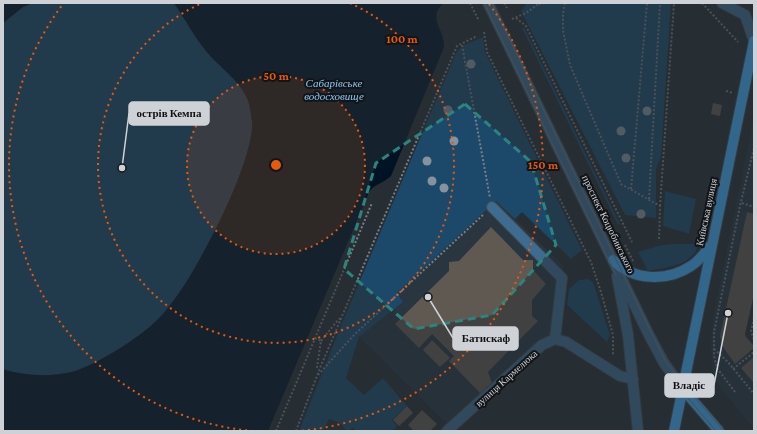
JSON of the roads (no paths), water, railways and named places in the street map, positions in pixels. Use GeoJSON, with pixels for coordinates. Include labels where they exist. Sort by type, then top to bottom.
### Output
{"type":"FeatureCollection","features":[{"type":"Feature","properties":{"kind":"main road","name":"Київська вулиця"},"geometry":{"type":"LineString","coordinates":[[674,431],[754,41]]}},
{"type":"Feature","properties":{"kind":"main road"},"geometry":{"type":"LineString","coordinates":[[613,260],[619,266],[632,274],[641,277],[661,277],[690,266],[702,257],[712,244]]}},
{"type":"Feature","properties":{"kind":"main road","name":"проспект Коцюбинського"},"geometry":{"type":"LineString","coordinates":[[682,388],[719,431]]}},
{"type":"Feature","properties":{"kind":"street","name":"проспект Коцюбинського"},"geometry":{"type":"LineString","coordinates":[[488,3],[649,335],[664,363],[682,388]]}},
{"type":"Feature","properties":{"kind":"street"},"geometry":{"type":"LineString","coordinates":[[722,3],[745,15],[754,41]]}},
{"type":"Feature","properties":{"kind":"street"},"geometry":{"type":"LineString","coordinates":[[492,207],[562,278],[555,339],[566,342],[620,376],[633,379]]}},
{"type":"Feature","properties":{"kind":"street"},"geometry":{"type":"LineString","coordinates":[[613,260],[628,335],[638,431]]}},
{"type":"Feature","properties":{"kind":"street","name":"вулиця Кармелюка"},"geometry":{"type":"LineString","coordinates":[[447,431],[542,345],[555,339]]}},
{"type":"Feature","properties":{"kind":"water"},"geometry":{"type":"Polygon","coordinates":[[[3,3],[32,3],[23,7],[3,23],[3,3]]]}},
{"type":"Feature","properties":{"kind":"water","name":"Сабарівське водосховище"},"geometry":{"type":"Polygon","coordinates":[[[174,3],[443,3],[438,9],[437,20],[444,41],[444,47],[391,176],[371,189],[369,192],[268,431],[3,431],[3,369],[37,375],[55,375],[72,372],[107,356],[145,331],[163,314],[181,291],[217,227],[237,182],[252,131],[250,109],[246,96],[238,83],[211,57],[174,3]]]}},
{"type":"Feature","properties":{"kind":"tram line"},"geometry":{"type":"LineString","coordinates":[[484,3],[616,275]]}},
{"type":"Feature","properties":{"kind":"tram line"},"geometry":{"type":"LineString","coordinates":[[492,3],[666,362],[724,431]]}},
{"type":"Feature","properties":{"kind":"tram line"},"geometry":{"type":"LineString","coordinates":[[682,391],[716,431]]}},
{"type":"Feature","properties":{"kind":"place","name":"острів Кемпа"},"geometry":{"type":"Point","coordinates":[122,168]}},
{"type":"Feature","properties":{"kind":"place","name":"Батискаф"},"geometry":{"type":"Point","coordinates":[428,297]}},
{"type":"Feature","properties":{"kind":"place","name":"Владіс"},"geometry":{"type":"Point","coordinates":[728,313]}}]}
